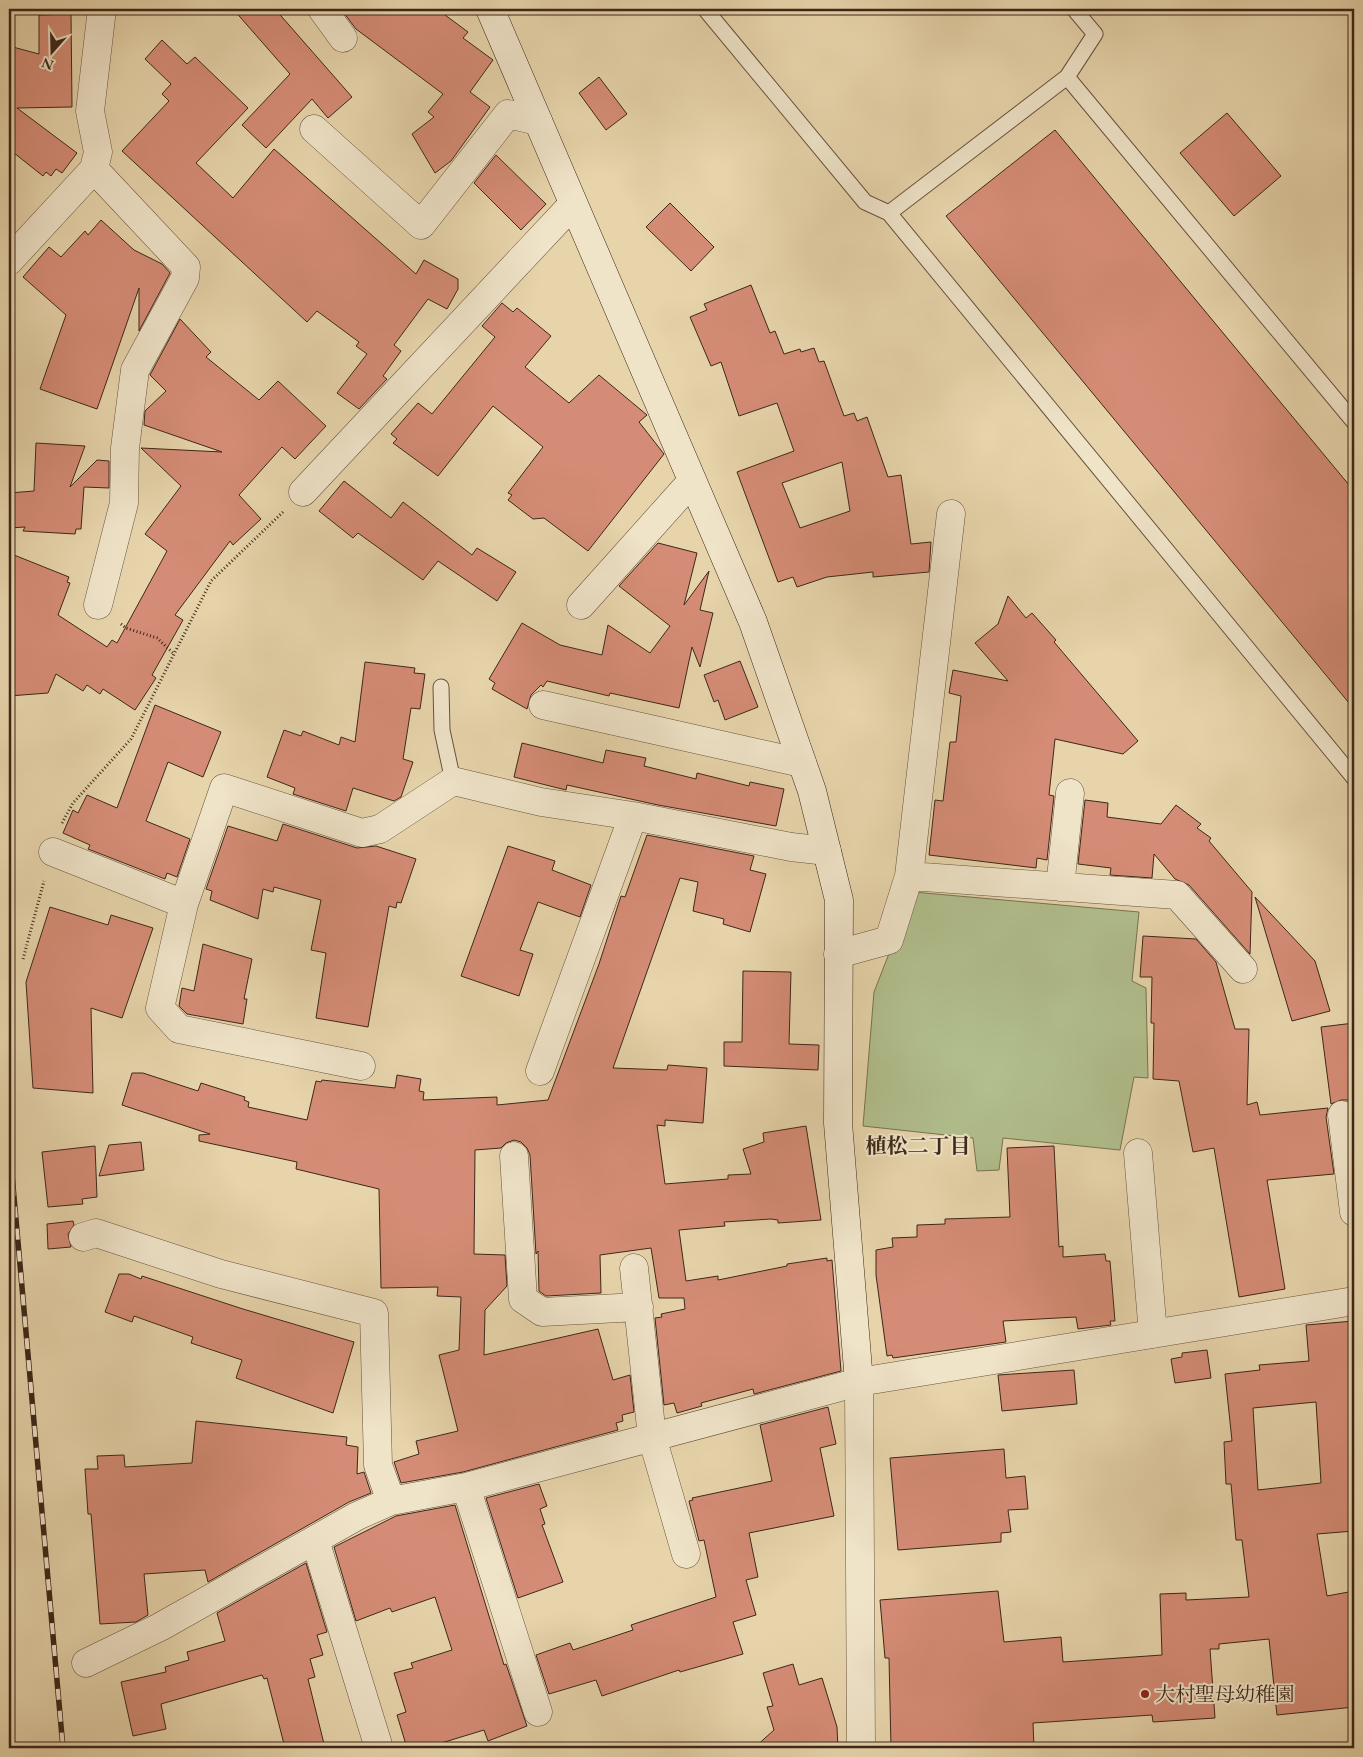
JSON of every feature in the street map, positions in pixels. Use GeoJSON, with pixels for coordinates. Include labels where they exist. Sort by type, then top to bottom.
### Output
{"type":"FeatureCollection","features":[{"type":"Feature","properties":{"kind":"street"},"geometry":{"type":"LineString","coordinates":[[9,261],[94,169],[98,152],[90,111],[102,9]]}},
{"type":"Feature","properties":{"kind":"street"},"geometry":{"type":"LineString","coordinates":[[322,9],[342,38]]}},
{"type":"Feature","properties":{"kind":"street"},"geometry":{"type":"LineString","coordinates":[[490,9],[753,622],[812,791],[839,900],[838,1123],[860,1382],[861,1748]]}},
{"type":"Feature","properties":{"kind":"street"},"geometry":{"type":"LineString","coordinates":[[314,129],[421,225],[508,114],[538,121]]}},
{"type":"Feature","properties":{"kind":"street"},"geometry":{"type":"LineString","coordinates":[[94,169],[186,268],[185,278],[135,370],[125,448],[124,503],[98,605]]}},
{"type":"Feature","properties":{"kind":"street"},"geometry":{"type":"LineString","coordinates":[[304,492],[573,204]]}},
{"type":"Feature","properties":{"kind":"street"},"geometry":{"type":"LineString","coordinates":[[581,605],[692,481]]}},
{"type":"Feature","properties":{"kind":"street"},"geometry":{"type":"LineString","coordinates":[[838,954],[889,940],[909,876],[950,514]]}},
{"type":"Feature","properties":{"kind":"street"},"geometry":{"type":"LineString","coordinates":[[544,705],[802,763]]}},
{"type":"Feature","properties":{"kind":"street"},"geometry":{"type":"LineString","coordinates":[[361,1066],[179,1029],[160,1008],[184,904],[224,788],[362,834],[380,830],[453,781],[541,802],[633,816],[790,847],[826,851]]}},
{"type":"Feature","properties":{"kind":"street"},"geometry":{"type":"LineString","coordinates":[[1060,886],[1070,793]]}},
{"type":"Feature","properties":{"kind":"street"},"geometry":{"type":"LineString","coordinates":[[540,1071],[633,816]]}},
{"type":"Feature","properties":{"kind":"street"},"geometry":{"type":"LineString","coordinates":[[52,852],[184,904]]}},
{"type":"Feature","properties":{"kind":"street"},"geometry":{"type":"LineString","coordinates":[[909,876],[1177,895],[1243,969]]}},
{"type":"Feature","properties":{"kind":"street"},"geometry":{"type":"LineString","coordinates":[[1342,1115],[1354,1212]]}},
{"type":"Feature","properties":{"kind":"street"},"geometry":{"type":"LineString","coordinates":[[1138,1153],[1153,1334]]}},
{"type":"Feature","properties":{"kind":"street"},"geometry":{"type":"LineString","coordinates":[[514,1156],[523,1299],[542,1312],[639,1307]]}},
{"type":"Feature","properties":{"kind":"street"},"geometry":{"type":"LineString","coordinates":[[83,1237],[96,1232],[222,1274],[374,1313],[378,1465],[391,1501]]}},
{"type":"Feature","properties":{"kind":"street"},"geometry":{"type":"LineString","coordinates":[[634,1268],[652,1437],[686,1554]]}},
{"type":"Feature","properties":{"kind":"street"},"geometry":{"type":"LineString","coordinates":[[86,1663],[160,1626],[357,1516],[391,1501],[466,1487],[860,1382],[1354,1301]]}},
{"type":"Feature","properties":{"kind":"street"},"geometry":{"type":"LineString","coordinates":[[466,1487],[538,1712]]}},
{"type":"Feature","properties":{"kind":"street"},"geometry":{"type":"LineString","coordinates":[[315,1540],[379,1748]]}},
{"type":"Feature","properties":{"kind":"lane"},"geometry":{"type":"LineString","coordinates":[[705,9],[865,202],[889,213],[1354,778]]}},
{"type":"Feature","properties":{"kind":"lane"},"geometry":{"type":"LineString","coordinates":[[889,213],[1067,77],[1094,34],[1074,9]]}},
{"type":"Feature","properties":{"kind":"lane"},"geometry":{"type":"LineString","coordinates":[[1067,77],[1354,422]]}},
{"type":"Feature","properties":{"kind":"lane"},"geometry":{"type":"LineString","coordinates":[[441,687],[442,730],[453,781]]}},
{"type":"Feature","properties":{"kind":"path"},"geometry":{"type":"LineString","coordinates":[[24,959],[52,852],[65,816],[72,803],[131,739],[211,581],[304,492]]}},
{"type":"Feature","properties":{"kind":"path"},"geometry":{"type":"LineString","coordinates":[[98,605],[126,628],[157,638],[174,654]]}},
{"type":"Feature","properties":{"kind":"green space"},"geometry":{"type":"Polygon","coordinates":[[[913,892],[1139,912],[1132,981],[1146,988],[1148,1078],[1134,1077],[1120,1150],[1003,1138],[999,1170],[977,1171],[973,1138],[863,1126],[874,992],[913,892]]]}},
{"type":"Feature","properties":{"kind":"building"},"geometry":{"type":"Polygon","coordinates":[[[233,9],[275,9],[352,97],[328,118],[312,99],[266,148],[242,125],[290,74],[233,9]]]}},
{"type":"Feature","properties":{"kind":"building"},"geometry":{"type":"Polygon","coordinates":[[[341,9],[437,9],[468,32],[463,38],[493,60],[470,92],[490,107],[451,161],[435,173],[412,134],[434,117],[428,112],[443,94],[356,29],[341,9]]]}},
{"type":"Feature","properties":{"kind":"building"},"geometry":{"type":"Polygon","coordinates":[[[71,14],[72,107],[17,108],[77,153],[62,173],[56,169],[51,176],[46,172],[43,176],[9,149],[9,46],[39,54],[39,15],[71,14]]]}},
{"type":"Feature","properties":{"kind":"building"},"geometry":{"type":"Polygon","coordinates":[[[162,40],[187,64],[195,57],[248,108],[196,163],[233,198],[274,149],[416,274],[424,260],[458,279],[458,289],[447,309],[428,299],[394,345],[401,351],[383,376],[387,379],[359,409],[337,393],[367,354],[356,346],[359,342],[317,311],[307,322],[122,151],[169,101],[162,94],[171,84],[145,59],[162,40]]]}},
{"type":"Feature","properties":{"kind":"building"},"geometry":{"type":"Polygon","coordinates":[[[599,77],[627,114],[606,130],[579,93],[599,77]]]}},
{"type":"Feature","properties":{"kind":"building"},"geometry":{"type":"Polygon","coordinates":[[[1227,113],[1281,176],[1234,216],[1180,153],[1227,113]]]}},
{"type":"Feature","properties":{"kind":"building"},"geometry":{"type":"Polygon","coordinates":[[[1055,130],[1354,491],[1354,709],[946,216],[1055,130]]]}},
{"type":"Feature","properties":{"kind":"building"},"geometry":{"type":"Polygon","coordinates":[[[496,155],[546,204],[521,230],[474,183],[496,155]]]}},
{"type":"Feature","properties":{"kind":"building"},"geometry":{"type":"Polygon","coordinates":[[[670,203],[714,247],[691,271],[646,227],[670,203]]]}},
{"type":"Feature","properties":{"kind":"building"},"geometry":{"type":"Polygon","coordinates":[[[101,220],[134,250],[162,264],[170,273],[139,331],[139,288],[97,409],[40,389],[66,315],[23,277],[49,247],[61,257],[85,231],[88,235],[101,220]]]}},
{"type":"Feature","properties":{"kind":"building"},"geometry":{"type":"Polygon","coordinates":[[[751,285],[770,333],[775,331],[784,354],[800,349],[801,352],[814,348],[819,362],[824,361],[844,416],[854,413],[857,421],[867,417],[888,477],[901,475],[911,544],[931,542],[929,572],[873,577],[873,572],[827,577],[797,587],[793,577],[778,582],[737,472],[794,451],[777,403],[739,416],[721,362],[711,366],[690,317],[707,310],[704,304],[751,285]],[[842,462],[782,483],[800,528],[850,511],[842,462]]]}},
{"type":"Feature","properties":{"kind":"building"},"geometry":{"type":"Polygon","coordinates":[[[502,303],[513,312],[517,308],[551,336],[525,367],[569,403],[599,375],[647,415],[639,422],[664,454],[588,551],[544,518],[533,519],[508,500],[512,495],[508,493],[543,447],[493,406],[438,476],[393,443],[397,439],[391,434],[418,403],[432,414],[495,337],[482,326],[502,303]]]}},
{"type":"Feature","properties":{"kind":"building"},"geometry":{"type":"Polygon","coordinates":[[[180,319],[211,352],[206,357],[259,400],[278,381],[326,426],[295,459],[282,447],[239,495],[261,519],[233,545],[230,541],[175,615],[183,620],[152,675],[156,678],[135,710],[103,689],[100,694],[87,685],[83,691],[56,674],[48,693],[9,696],[9,553],[69,577],[67,582],[70,583],[58,615],[107,647],[112,640],[117,643],[167,551],[145,534],[181,486],[141,448],[222,452],[144,425],[145,411],[166,391],[150,375],[180,319]]]}},
{"type":"Feature","properties":{"kind":"building"},"geometry":{"type":"Polygon","coordinates":[[[36,443],[85,446],[70,487],[97,460],[109,461],[109,488],[84,487],[81,529],[76,529],[75,534],[23,531],[25,527],[9,528],[9,493],[34,491],[36,443]]]}},
{"type":"Feature","properties":{"kind":"building"},"geometry":{"type":"Polygon","coordinates":[[[344,481],[391,518],[403,502],[472,555],[477,548],[516,572],[497,601],[438,561],[423,580],[358,533],[353,538],[319,511],[344,481]]]}},
{"type":"Feature","properties":{"kind":"building"},"geometry":{"type":"Polygon","coordinates":[[[658,543],[697,553],[684,605],[709,571],[700,610],[713,613],[700,667],[692,647],[679,708],[610,693],[609,696],[547,681],[543,687],[541,685],[531,695],[527,709],[492,689],[495,683],[489,679],[522,623],[560,645],[602,655],[608,625],[650,653],[670,626],[619,586],[658,543]]]}},
{"type":"Feature","properties":{"kind":"building"},"geometry":{"type":"Polygon","coordinates":[[[1008,596],[1026,618],[1032,613],[1056,640],[1054,642],[1138,741],[1123,754],[1055,739],[1049,795],[1054,796],[1047,860],[1037,858],[1036,868],[929,855],[935,800],[943,801],[950,742],[956,742],[961,696],[949,693],[953,670],[1008,681],[975,643],[998,624],[1008,596]]]}},
{"type":"Feature","properties":{"kind":"building"},"geometry":{"type":"Polygon","coordinates":[[[740,661],[758,707],[725,720],[718,700],[714,702],[704,675],[740,661]]]}},
{"type":"Feature","properties":{"kind":"building"},"geometry":{"type":"Polygon","coordinates":[[[365,662],[415,668],[414,673],[425,674],[420,709],[411,708],[403,759],[413,762],[401,797],[394,801],[353,788],[346,811],[293,794],[295,788],[267,777],[284,730],[301,736],[303,731],[339,745],[341,737],[355,742],[365,662]]]}},
{"type":"Feature","properties":{"kind":"building"},"geometry":{"type":"Polygon","coordinates":[[[155,705],[221,732],[203,777],[168,762],[146,821],[190,839],[177,877],[167,873],[165,879],[88,849],[90,845],[63,833],[73,810],[78,813],[87,795],[117,808],[155,705]]]}},
{"type":"Feature","properties":{"kind":"building"},"geometry":{"type":"Polygon","coordinates":[[[522,743],[603,763],[606,750],[646,758],[644,766],[696,779],[697,773],[749,786],[750,782],[784,789],[776,826],[658,805],[567,785],[566,790],[514,777],[522,743]]]}},
{"type":"Feature","properties":{"kind":"building"},"geometry":{"type":"Polygon","coordinates":[[[1085,800],[1108,803],[1107,817],[1161,824],[1176,805],[1201,824],[1197,828],[1211,838],[1209,841],[1252,892],[1250,954],[1189,885],[1175,879],[1154,854],[1152,878],[1110,875],[1111,868],[1078,864],[1085,800]]]}},
{"type":"Feature","properties":{"kind":"building"},"geometry":{"type":"Polygon","coordinates":[[[283,824],[357,848],[376,846],[416,859],[401,903],[397,902],[396,908],[389,906],[368,1027],[316,1018],[326,953],[311,950],[321,900],[274,887],[273,892],[263,889],[258,919],[210,900],[212,891],[206,889],[228,826],[277,841],[283,824]]]}},
{"type":"Feature","properties":{"kind":"building"},"geometry":{"type":"Polygon","coordinates":[[[647,835],[754,856],[750,870],[766,874],[750,932],[723,924],[724,919],[693,911],[698,882],[680,878],[613,1068],[667,1070],[668,1065],[707,1068],[703,1123],[665,1120],[665,1126],[657,1125],[665,1184],[728,1179],[728,1175],[751,1174],[743,1149],[764,1142],[763,1133],[806,1126],[821,1220],[778,1223],[778,1220],[771,1219],[724,1222],[725,1226],[679,1230],[686,1281],[718,1276],[718,1280],[787,1266],[787,1264],[827,1258],[827,1261],[832,1260],[841,1371],[754,1394],[753,1389],[701,1403],[702,1406],[677,1413],[674,1403],[664,1405],[655,1318],[662,1317],[661,1314],[685,1309],[684,1298],[659,1298],[651,1248],[600,1255],[601,1293],[546,1296],[539,1291],[538,1251],[536,1254],[530,1155],[527,1148],[521,1142],[514,1140],[506,1143],[501,1148],[475,1150],[474,1254],[505,1255],[507,1286],[485,1310],[484,1355],[598,1329],[613,1380],[630,1375],[634,1412],[622,1415],[623,1421],[616,1423],[618,1430],[463,1472],[401,1483],[394,1462],[419,1454],[416,1441],[458,1431],[439,1355],[459,1350],[461,1297],[437,1296],[438,1287],[381,1288],[379,1189],[296,1169],[297,1162],[199,1141],[199,1135],[210,1134],[122,1105],[132,1073],[143,1073],[198,1091],[201,1083],[245,1097],[244,1100],[249,1102],[248,1107],[307,1120],[316,1081],[321,1082],[322,1080],[395,1088],[397,1075],[421,1079],[419,1091],[424,1092],[423,1100],[497,1097],[497,1105],[548,1100],[599,964],[621,896],[625,897],[647,835]]]}},
{"type":"Feature","properties":{"kind":"building"},"geometry":{"type":"Polygon","coordinates":[[[508,846],[555,861],[552,870],[591,885],[580,917],[538,902],[520,950],[533,954],[519,996],[461,976],[508,846]]]}},
{"type":"Feature","properties":{"kind":"building"},"geometry":{"type":"Polygon","coordinates":[[[1255,897],[1315,961],[1330,1011],[1292,1021],[1255,897]]]}},
{"type":"Feature","properties":{"kind":"building"},"geometry":{"type":"Polygon","coordinates":[[[50,907],[108,925],[111,915],[153,928],[122,1018],[91,1008],[93,1093],[33,1088],[26,982],[50,907]]]}},
{"type":"Feature","properties":{"kind":"building"},"geometry":{"type":"Polygon","coordinates":[[[1143,936],[1196,939],[1216,962],[1235,1029],[1249,1029],[1247,1105],[1257,1102],[1260,1115],[1328,1108],[1326,1117],[1334,1174],[1267,1180],[1285,1289],[1239,1297],[1214,1148],[1193,1152],[1179,1081],[1153,1079],[1154,1023],[1151,1023],[1152,977],[1140,977],[1143,936]]]}},
{"type":"Feature","properties":{"kind":"building"},"geometry":{"type":"Polygon","coordinates":[[[203,944],[252,959],[244,999],[247,999],[243,1024],[187,1014],[179,1006],[182,988],[194,991],[203,944]]]}},
{"type":"Feature","properties":{"kind":"building"},"geometry":{"type":"Polygon","coordinates":[[[743,971],[791,972],[789,1044],[819,1045],[818,1070],[724,1066],[724,1042],[742,1042],[743,971]]]}},
{"type":"Feature","properties":{"kind":"building"},"geometry":{"type":"Polygon","coordinates":[[[1354,1023],[1354,1105],[1348,1100],[1341,1100],[1331,1104],[1321,1027],[1354,1023]]]}},
{"type":"Feature","properties":{"kind":"building"},"geometry":{"type":"Polygon","coordinates":[[[141,1142],[144,1170],[99,1176],[109,1145],[141,1142]]]}},
{"type":"Feature","properties":{"kind":"building"},"geometry":{"type":"Polygon","coordinates":[[[95,1146],[97,1197],[82,1199],[83,1204],[48,1207],[42,1152],[95,1146]]]}},
{"type":"Feature","properties":{"kind":"building"},"geometry":{"type":"Polygon","coordinates":[[[1054,1146],[1059,1247],[1063,1246],[1063,1257],[1105,1254],[1106,1261],[1110,1261],[1115,1321],[1110,1321],[1111,1325],[1078,1329],[1076,1317],[1003,1321],[1006,1342],[893,1358],[892,1355],[887,1356],[876,1275],[876,1250],[893,1247],[892,1238],[917,1237],[917,1225],[945,1224],[945,1219],[1010,1217],[1007,1148],[1054,1146]]]}},
{"type":"Feature","properties":{"kind":"building"},"geometry":{"type":"Polygon","coordinates":[[[73,1221],[74,1225],[68,1234],[71,1247],[48,1249],[47,1224],[73,1221]]]}},
{"type":"Feature","properties":{"kind":"building"},"geometry":{"type":"Polygon","coordinates":[[[119,1274],[129,1274],[141,1279],[142,1276],[354,1342],[333,1413],[236,1378],[242,1360],[191,1343],[193,1337],[134,1316],[132,1322],[105,1312],[119,1274]]]}},
{"type":"Feature","properties":{"kind":"building"},"geometry":{"type":"Polygon","coordinates":[[[1354,1321],[1354,1531],[1317,1534],[1327,1596],[1354,1591],[1354,1707],[1277,1715],[1269,1639],[1219,1644],[1219,1649],[1210,1649],[1215,1718],[1153,1722],[1152,1715],[1033,1723],[1034,1748],[891,1748],[889,1658],[885,1658],[880,1600],[998,1591],[1004,1642],[1061,1637],[1063,1662],[1162,1655],[1160,1594],[1186,1593],[1186,1600],[1249,1597],[1242,1540],[1236,1540],[1231,1484],[1226,1484],[1224,1442],[1232,1441],[1225,1374],[1260,1370],[1259,1365],[1309,1361],[1306,1325],[1354,1321]],[[1316,1402],[1253,1408],[1258,1490],[1321,1483],[1316,1402]]]}},
{"type":"Feature","properties":{"kind":"building"},"geometry":{"type":"Polygon","coordinates":[[[1207,1350],[1211,1378],[1175,1383],[1171,1359],[1182,1357],[1182,1353],[1207,1350]]]}},
{"type":"Feature","properties":{"kind":"building"},"geometry":{"type":"Polygon","coordinates":[[[1074,1370],[1077,1404],[1002,1411],[998,1375],[1074,1370]]]}},
{"type":"Feature","properties":{"kind":"building"},"geometry":{"type":"Polygon","coordinates":[[[828,1407],[836,1444],[820,1448],[834,1516],[749,1533],[758,1577],[746,1580],[756,1615],[733,1622],[743,1654],[680,1672],[679,1670],[602,1696],[596,1680],[549,1694],[536,1655],[570,1643],[573,1650],[633,1630],[631,1625],[716,1597],[704,1540],[699,1541],[689,1501],[693,1500],[692,1498],[772,1481],[760,1425],[828,1407]]]}},
{"type":"Feature","properties":{"kind":"building"},"geometry":{"type":"Polygon","coordinates":[[[196,1421],[347,1437],[346,1445],[358,1447],[357,1474],[364,1472],[371,1493],[349,1502],[208,1582],[205,1570],[144,1574],[148,1615],[136,1622],[100,1624],[91,1514],[88,1514],[85,1469],[98,1469],[97,1456],[124,1455],[125,1467],[192,1463],[196,1421]]]}},
{"type":"Feature","properties":{"kind":"building"},"geometry":{"type":"Polygon","coordinates":[[[1004,1449],[1006,1478],[1025,1476],[1028,1509],[1008,1510],[1011,1532],[1001,1533],[1001,1542],[898,1550],[890,1458],[1004,1449]]]}},
{"type":"Feature","properties":{"kind":"building"},"geometry":{"type":"Polygon","coordinates":[[[539,1484],[547,1506],[540,1509],[545,1524],[542,1525],[563,1582],[518,1598],[486,1498],[539,1484]]]}},
{"type":"Feature","properties":{"kind":"building"},"geometry":{"type":"Polygon","coordinates":[[[455,1505],[504,1665],[506,1664],[527,1726],[488,1741],[484,1730],[425,1748],[407,1748],[397,1715],[406,1712],[394,1673],[413,1668],[411,1663],[452,1650],[435,1597],[392,1612],[390,1608],[356,1621],[334,1547],[396,1516],[455,1505]]]}},
{"type":"Feature","properties":{"kind":"building"},"geometry":{"type":"Polygon","coordinates":[[[306,1563],[327,1632],[317,1635],[323,1655],[310,1659],[315,1677],[308,1679],[325,1748],[285,1748],[267,1678],[264,1679],[262,1675],[161,1704],[166,1729],[133,1736],[121,1682],[166,1672],[165,1667],[189,1660],[187,1652],[225,1641],[217,1613],[306,1563]]]}},
{"type":"Feature","properties":{"kind":"building"},"geometry":{"type":"Polygon","coordinates":[[[793,1664],[799,1685],[822,1678],[837,1727],[838,1748],[754,1748],[774,1730],[767,1707],[773,1706],[763,1673],[793,1664]]]}},
{"type":"Feature","properties":{"kind":"railway"},"geometry":{"type":"LineString","coordinates":[[9,1141],[63,1748]]}},
{"type":"Feature","properties":{"kind":"place","name":"大村聖母幼稚園"},"geometry":{"type":"Point","coordinates":[1145,1694]}},
{"type":"Feature","properties":{"kind":"district","name":"植松二丁目"},"geometry":{"type":"Point","coordinates":[918,1145]}}]}
